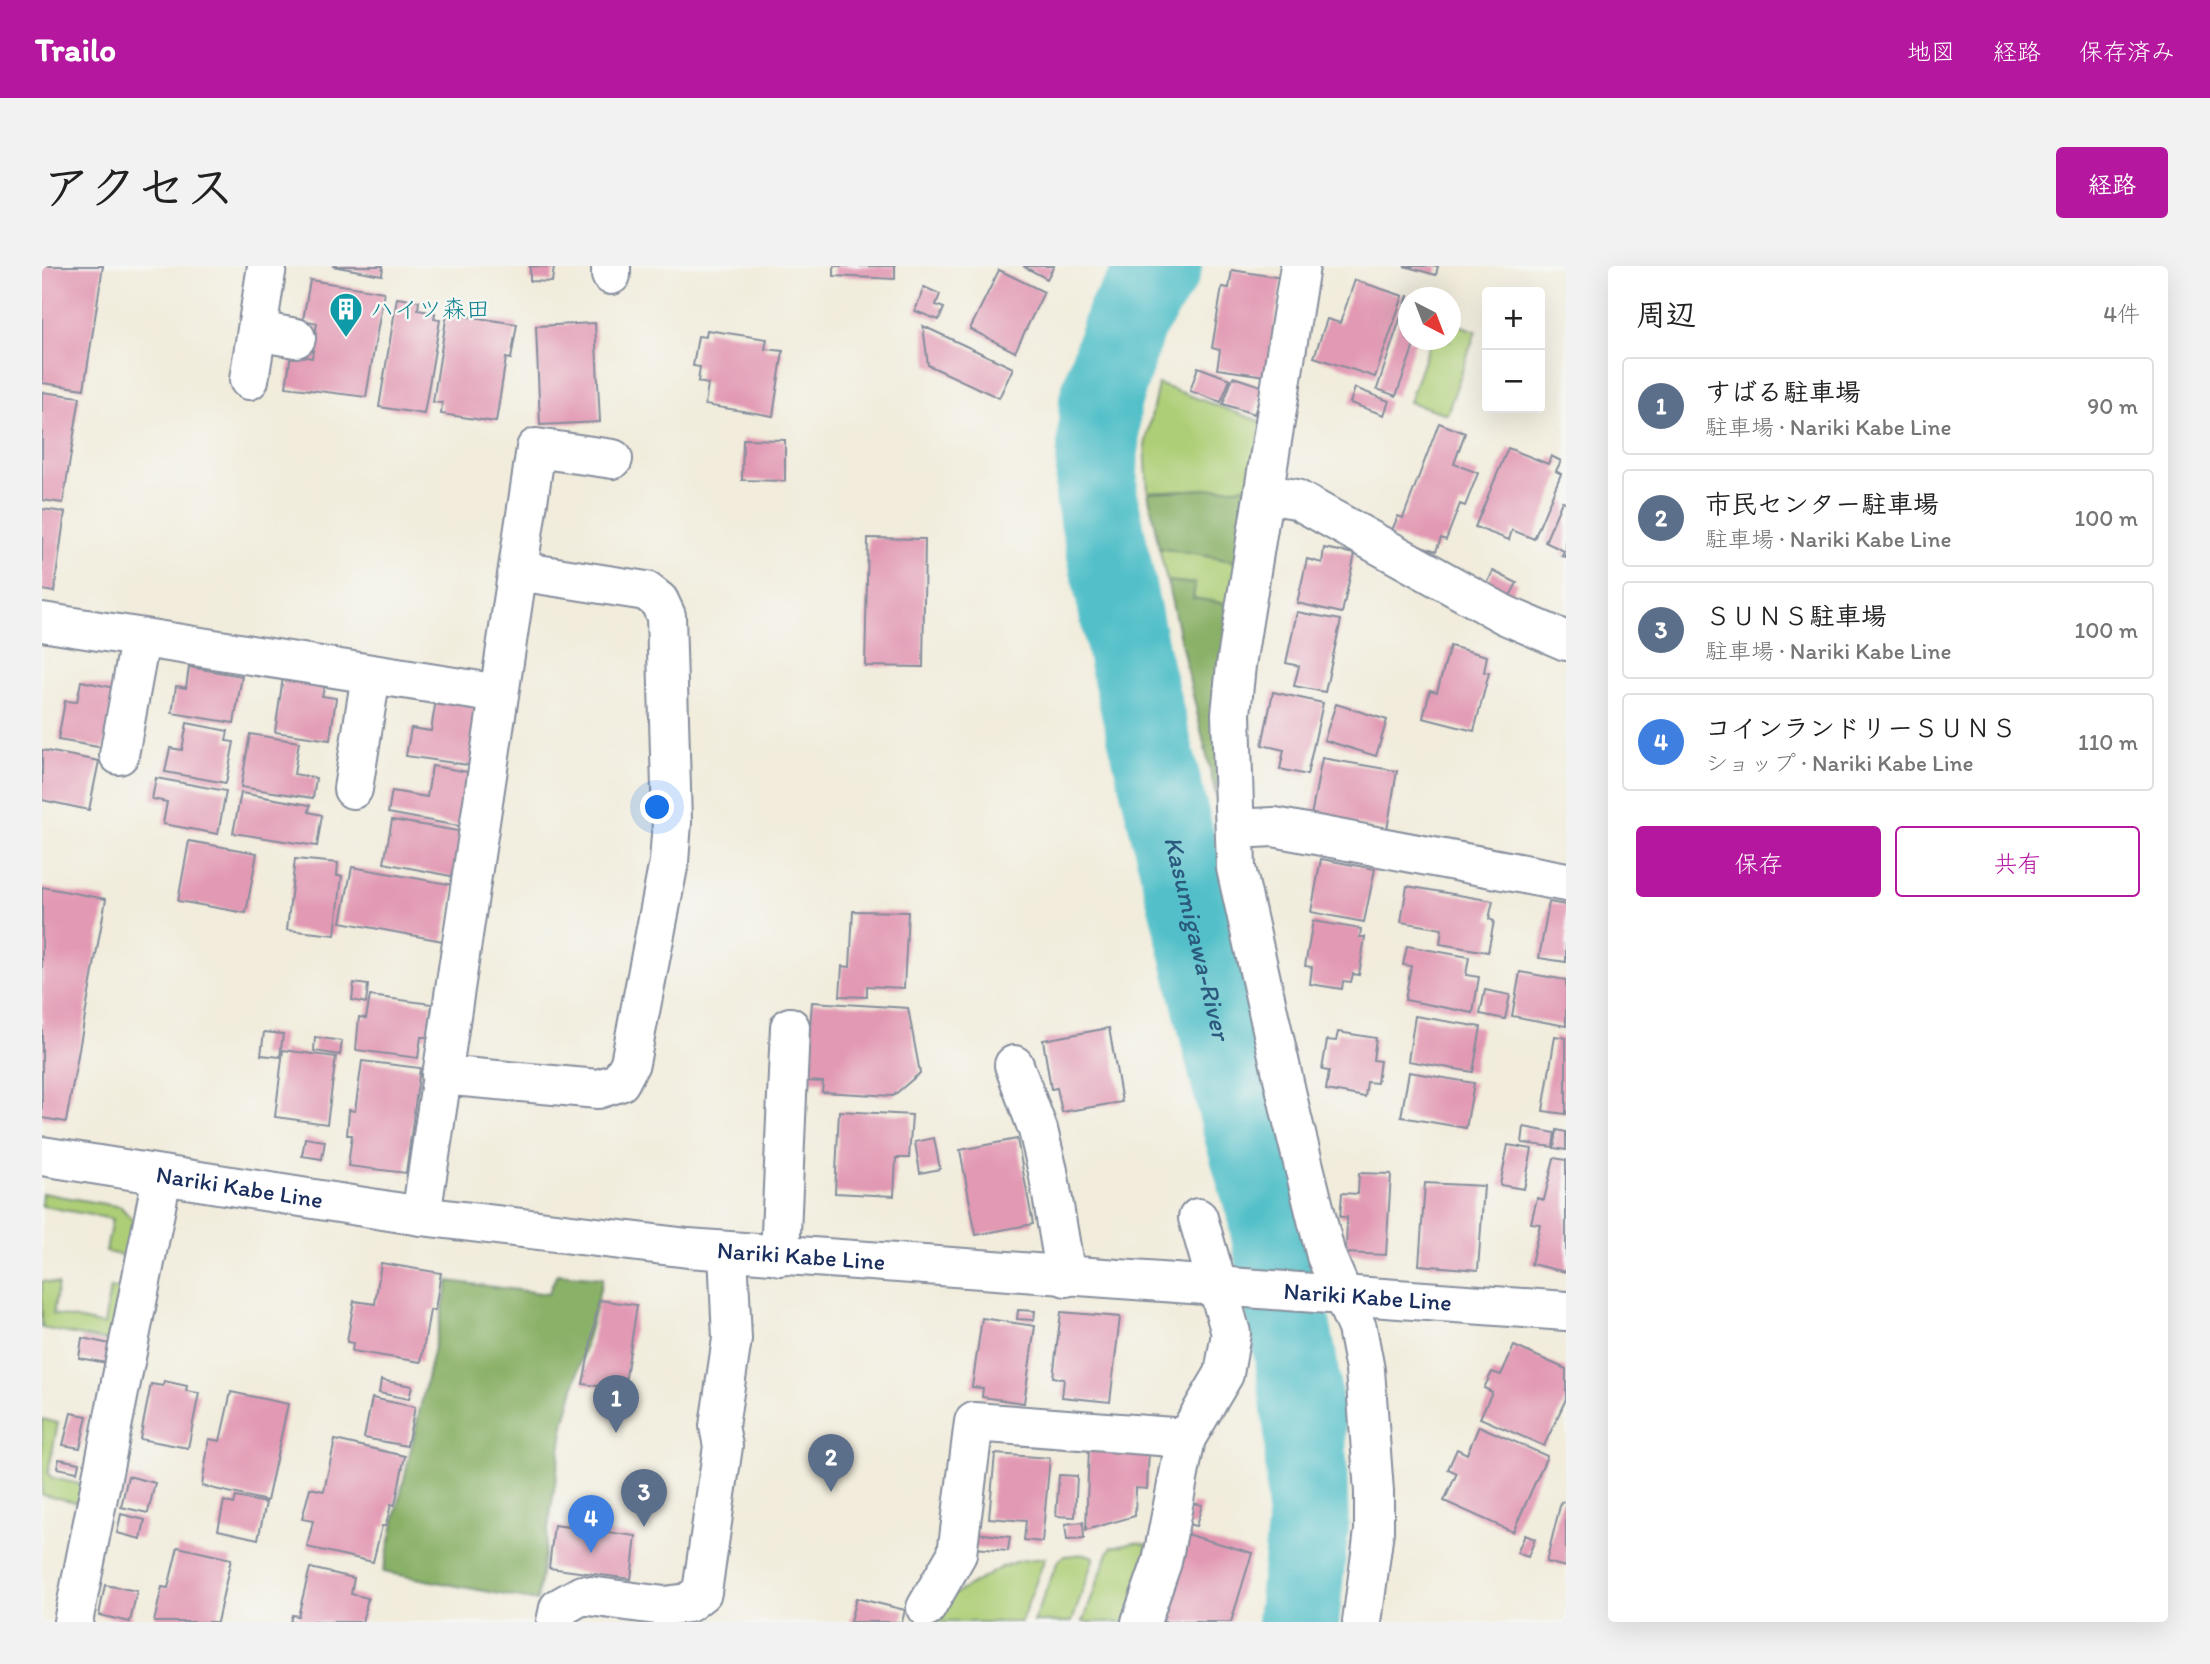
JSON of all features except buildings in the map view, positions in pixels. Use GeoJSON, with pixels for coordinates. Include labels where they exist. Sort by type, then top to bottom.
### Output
{"type":"FeatureCollection","features":[{"type":"Feature","properties":{"kind":"street"},"geometry":{"type":"LineString","coordinates":[[249,380],[267,266]]}},
{"type":"Feature","properties":{"kind":"street"},"geometry":{"type":"LineString","coordinates":[[1300,266],[1266,494],[1236,665],[1231,714],[1236,868],[1333,1294],[1357,1328],[1365,1370],[1373,1460],[1374,1531],[1363,1622]]}},
{"type":"Feature","properties":{"kind":"street"},"geometry":{"type":"LineString","coordinates":[[257,331],[296,338]]}},
{"type":"Feature","properties":{"kind":"street"},"geometry":{"type":"LineString","coordinates":[[421,1216],[536,448],[613,459]]}},
{"type":"Feature","properties":{"kind":"street"},"geometry":{"type":"LineString","coordinates":[[1266,494],[1296,499],[1505,615],[1566,641]]}},
{"type":"Feature","properties":{"kind":"street"},"geometry":{"type":"LineString","coordinates":[[441,1075],[598,1089],[620,1082],[630,1063],[669,862],[672,822],[666,616],[659,601],[646,591],[518,571]]}},
{"type":"Feature","properties":{"kind":"street"},"geometry":{"type":"LineString","coordinates":[[42,622],[139,640],[499,694]]}},
{"type":"Feature","properties":{"kind":"street"},"geometry":{"type":"LineString","coordinates":[[119,755],[139,640]]}},
{"type":"Feature","properties":{"kind":"street"},"geometry":{"type":"LineString","coordinates":[[353,789],[371,675]]}},
{"type":"Feature","properties":{"kind":"street"},"geometry":{"type":"LineString","coordinates":[[1235,829],[1274,827],[1566,882]]}},
{"type":"Feature","properties":{"kind":"street"},"geometry":{"type":"LineString","coordinates":[[780,1256],[790,1027]]}},
{"type":"Feature","properties":{"kind":"street"},"geometry":{"type":"LineString","coordinates":[[1014,1065],[1038,1130],[1048,1171],[1066,1277]]}},
{"type":"Feature","properties":{"kind":"street","name":"Nariki Kabe Line"},"geometry":{"type":"LineString","coordinates":[[42,1156],[421,1216],[728,1252],[1566,1311]]}},
{"type":"Feature","properties":{"kind":"street"},"geometry":{"type":"LineString","coordinates":[[73,1622],[162,1177]]}},
{"type":"Feature","properties":{"kind":"street"},"geometry":{"type":"LineString","coordinates":[[1141,1622],[1162,1562],[1186,1438],[1224,1374],[1231,1333],[1227,1288],[1198,1218]]}},
{"type":"Feature","properties":{"kind":"street"},"geometry":{"type":"LineString","coordinates":[[556,1622],[559,1608],[582,1595],[664,1606],[688,1603],[702,1592],[723,1446],[719,1426],[732,1339],[728,1252]]}},
{"type":"Feature","properties":{"kind":"street"},"geometry":{"type":"LineString","coordinates":[[926,1608],[957,1554],[974,1422],[1186,1438]]}},
{"type":"Feature","properties":{"kind":"green space"},"geometry":{"type":"Polygon","coordinates":[[[1461,326],[1476,331],[1447,414],[1409,402],[1427,350],[1461,350],[1461,326]]]}},
{"type":"Feature","properties":{"kind":"green space"},"geometry":{"type":"Polygon","coordinates":[[[1158,384],[1262,422],[1251,487],[1148,492],[1145,446],[1158,384]]]}},
{"type":"Feature","properties":{"kind":"green space"},"geometry":{"type":"Polygon","coordinates":[[[1251,487],[1239,562],[1159,548],[1148,492],[1251,487]]]}},
{"type":"Feature","properties":{"kind":"green space"},"geometry":{"type":"Polygon","coordinates":[[[1159,548],[1239,562],[1233,605],[1193,598],[1195,584],[1167,581],[1159,548]]]}},
{"type":"Feature","properties":{"kind":"green space"},"geometry":{"type":"Polygon","coordinates":[[[1167,581],[1195,584],[1193,598],[1233,605],[1216,796],[1167,581]]]}},
{"type":"Feature","properties":{"kind":"green space"},"geometry":{"type":"Polygon","coordinates":[[[42,1193],[121,1207],[136,1224],[130,1257],[106,1252],[112,1219],[42,1206],[42,1193]]]}},
{"type":"Feature","properties":{"kind":"green space"},"geometry":{"type":"Polygon","coordinates":[[[557,1274],[603,1278],[564,1425],[537,1601],[383,1572],[449,1281],[548,1294],[557,1274]]]}},
{"type":"Feature","properties":{"kind":"green space"},"geometry":{"type":"Polygon","coordinates":[[[42,1281],[58,1284],[53,1314],[104,1325],[110,1288],[123,1291],[113,1342],[42,1328],[42,1281]]]}},
{"type":"Feature","properties":{"kind":"green space"},"geometry":{"type":"Polygon","coordinates":[[[42,1419],[58,1423],[48,1473],[52,1478],[85,1485],[82,1503],[42,1495],[42,1419]]]}},
{"type":"Feature","properties":{"kind":"green space"},"geometry":{"type":"Polygon","coordinates":[[[1135,1542],[1148,1545],[1127,1622],[1083,1622],[1108,1553],[1112,1547],[1135,1542]]]}},
{"type":"Feature","properties":{"kind":"green space"},"geometry":{"type":"Polygon","coordinates":[[[1085,1554],[1094,1557],[1072,1622],[1033,1622],[1058,1561],[1065,1556],[1085,1554]]]}},
{"type":"Feature","properties":{"kind":"green space"},"geometry":{"type":"Polygon","coordinates":[[[1045,1558],[1021,1622],[933,1622],[950,1597],[1000,1568],[1018,1561],[1045,1558]]]}},
{"type":"Feature","properties":{"kind":"waterway","name":"Kasumigawa-River"},"geometry":{"type":"LineString","coordinates":[[1161,266],[1126,320],[1100,401],[1096,495],[1130,660],[1244,1130],[1267,1209],[1296,1360],[1305,1431],[1308,1526],[1298,1622]]}},
{"type":"Feature","properties":{"kind":"place","name":"ハイツ森田"},"geometry":{"type":"Point","coordinates":[346,339]}},
{"type":"Feature","properties":{"kind":"place","name":"すばる駐車場"},"geometry":{"type":"Point","coordinates":[616,1433]}},
{"type":"Feature","properties":{"kind":"place","name":"市民センター駐車場"},"geometry":{"type":"Point","coordinates":[831,1492]}},
{"type":"Feature","properties":{"kind":"place","name":"ＳＵＮＳ駐車場"},"geometry":{"type":"Point","coordinates":[644,1527]}},
{"type":"Feature","properties":{"kind":"place","name":"コインランドリーＳＵＮＳ"},"geometry":{"type":"Point","coordinates":[591,1553]}}]}
